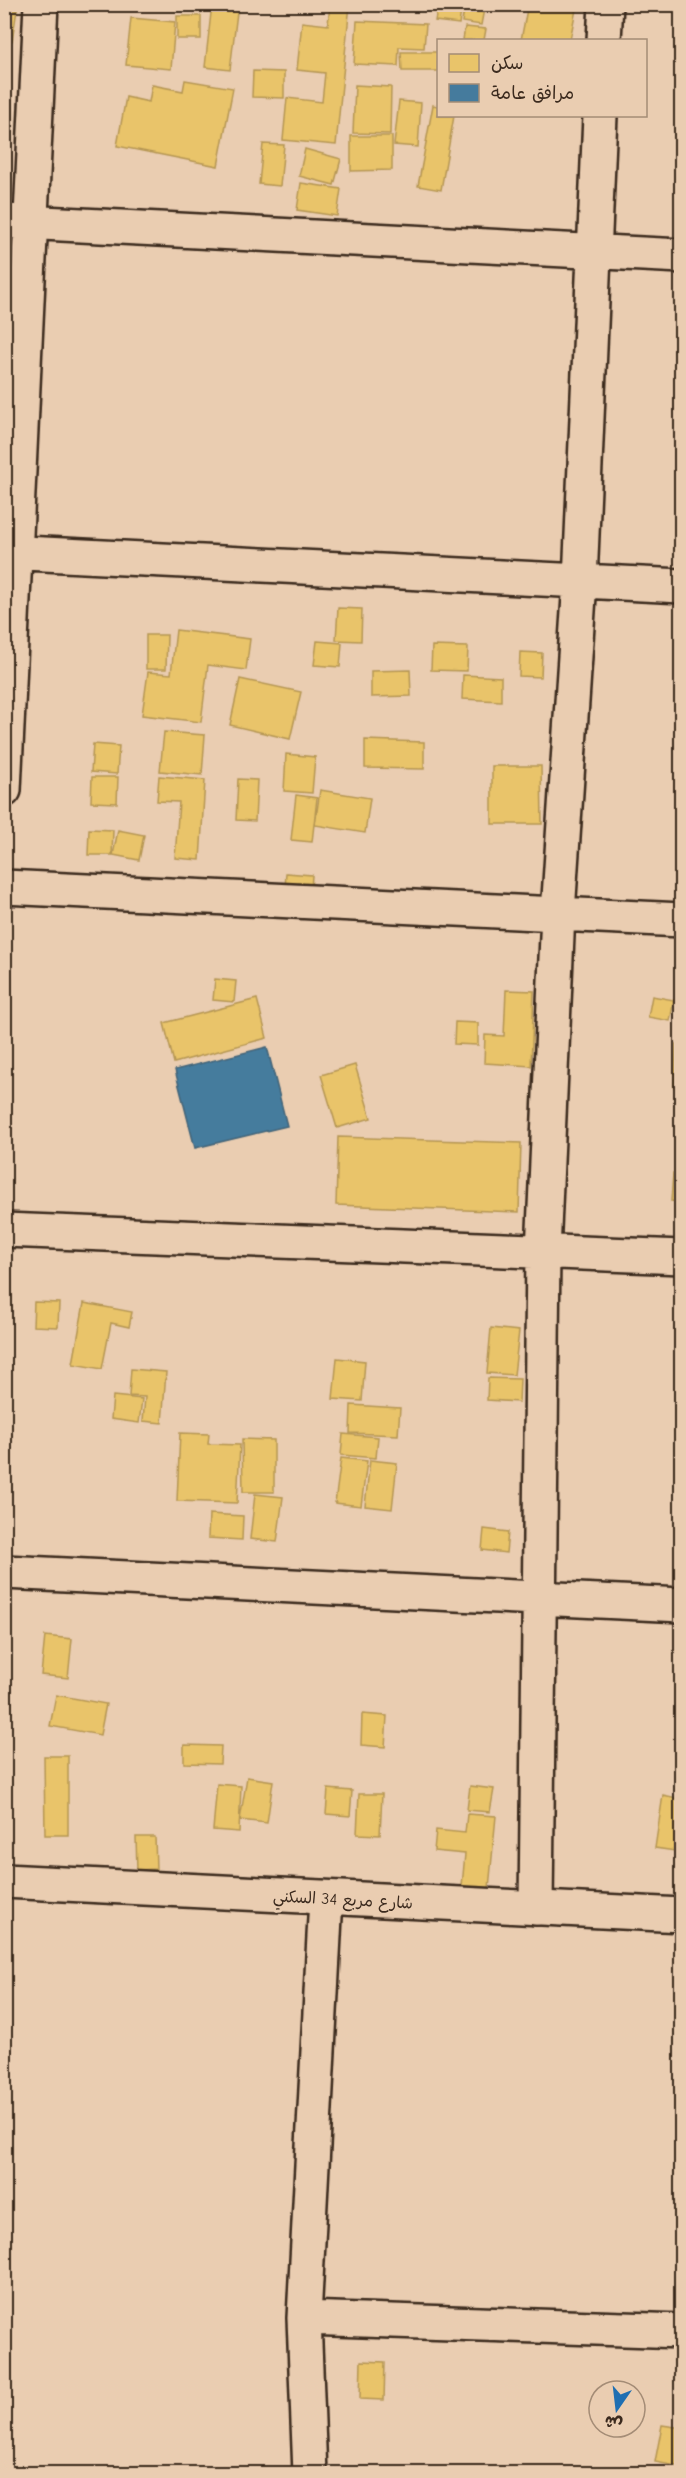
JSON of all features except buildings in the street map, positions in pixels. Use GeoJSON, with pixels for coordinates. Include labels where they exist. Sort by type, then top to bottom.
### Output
{"type":"FeatureCollection","features":[{"type":"Feature","properties":{"kind":"street"},"geometry":{"type":"LineString","coordinates":[[4,790],[19,221],[41,4]]}},
{"type":"Feature","properties":{"kind":"street"},"geometry":{"type":"LineString","coordinates":[[604,39],[606,4]]}},
{"type":"Feature","properties":{"kind":"street"},"geometry":{"type":"LineString","coordinates":[[536,1908],[537,1598],[543,1252],[558,913],[579,581],[592,251],[600,117]]}},
{"type":"Feature","properties":{"kind":"street"},"geometry":{"type":"LineString","coordinates":[[19,221],[681,256]]}},
{"type":"Feature","properties":{"kind":"street"},"geometry":{"type":"LineString","coordinates":[[9,552],[681,586]]}},
{"type":"Feature","properties":{"kind":"street"},"geometry":{"type":"LineString","coordinates":[[4,887],[681,920]]}},
{"type":"Feature","properties":{"kind":"street"},"geometry":{"type":"LineString","coordinates":[[4,1230],[681,1257]]}},
{"type":"Feature","properties":{"kind":"street"},"geometry":{"type":"LineString","coordinates":[[4,1572],[681,1605]]}},
{"type":"Feature","properties":{"kind":"street","name":"شارع مربع 34 السكني"},"geometry":{"type":"LineString","coordinates":[[4,1881],[681,1915]]}},
{"type":"Feature","properties":{"kind":"street"},"geometry":{"type":"LineString","coordinates":[[310,2474],[304,2318],[326,1898]]}},
{"type":"Feature","properties":{"kind":"street"},"geometry":{"type":"LineString","coordinates":[[304,2318],[681,2331]]}}]}
